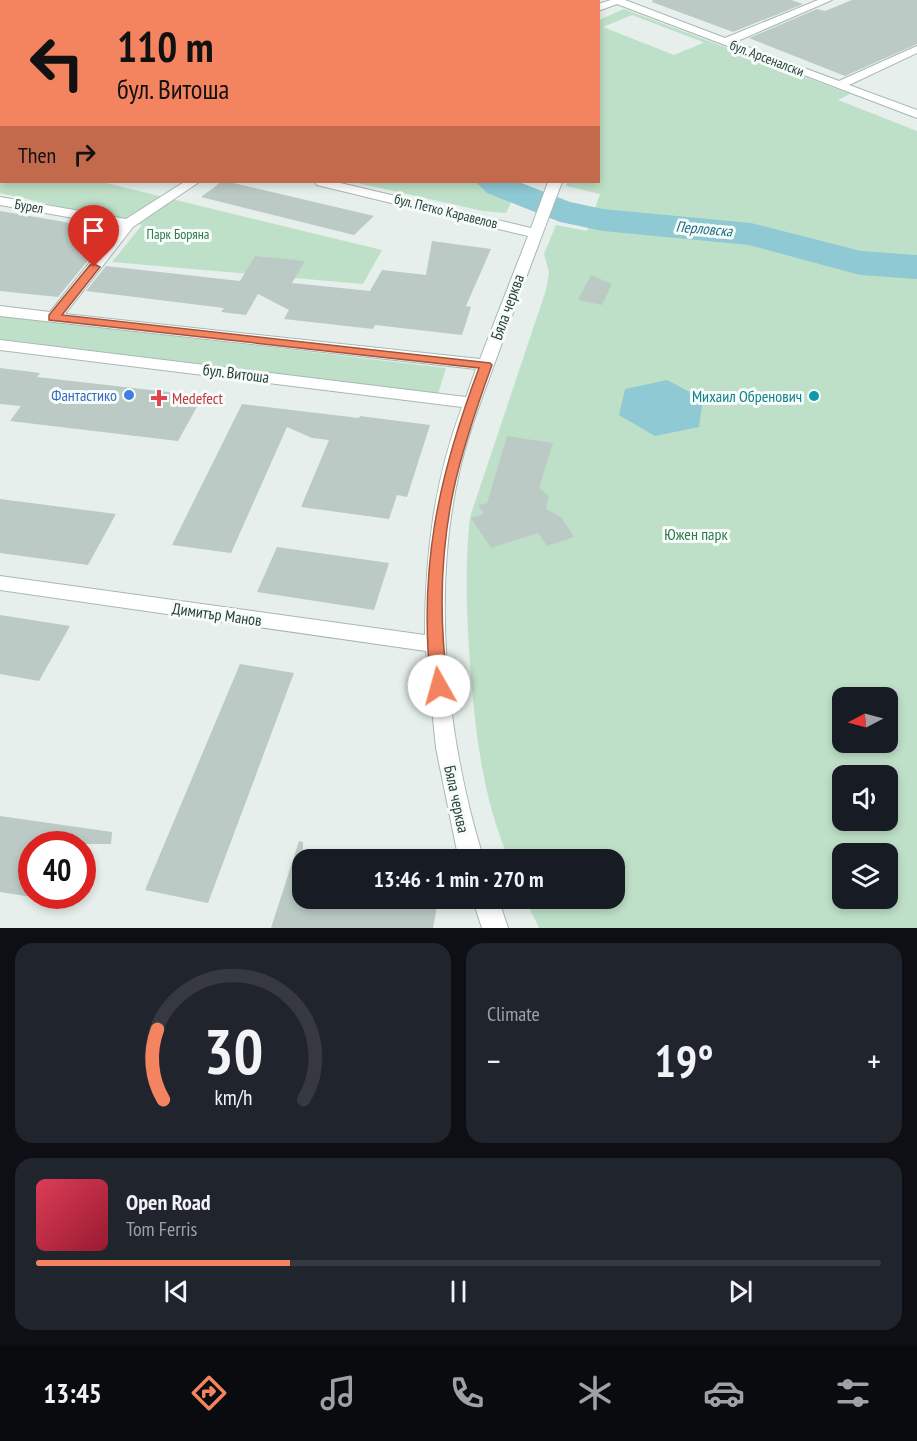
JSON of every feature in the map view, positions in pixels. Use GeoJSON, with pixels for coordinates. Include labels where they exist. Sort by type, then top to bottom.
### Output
{"type":"FeatureCollection","features":[{"type":"Feature","properties":{"kind":"street"},"geometry":{"type":"LineString","coordinates":[[725,42],[826,0]]}},
{"type":"Feature","properties":{"kind":"street"},"geometry":{"type":"LineString","coordinates":[[600,7],[618,1]]}},
{"type":"Feature","properties":{"kind":"street","name":"бул. Арсеналски"},"geometry":{"type":"LineString","coordinates":[[618,1],[917,114]]}},
{"type":"Feature","properties":{"kind":"street"},"geometry":{"type":"LineString","coordinates":[[839,85],[917,50]]}},
{"type":"Feature","properties":{"kind":"street"},"geometry":{"type":"LineString","coordinates":[[54,317],[128,224],[190,183]]}},
{"type":"Feature","properties":{"kind":"street","name":"бул. Петко Каравелов"},"geometry":{"type":"LineString","coordinates":[[327,183],[537,227]]}},
{"type":"Feature","properties":{"kind":"street","name":"Бяла черква"},"geometry":{"type":"LineString","coordinates":[[469,849],[447,748],[434,644],[435,578],[445,498],[462,428],[554,183]]}},
{"type":"Feature","properties":{"kind":"street","name":"Бурел"},"geometry":{"type":"LineString","coordinates":[[0,201],[128,224]]}},
{"type":"Feature","properties":{"kind":"street"},"geometry":{"type":"LineString","coordinates":[[0,311],[486,365]]}},
{"type":"Feature","properties":{"kind":"street","name":"бул. Витоша"},"geometry":{"type":"LineString","coordinates":[[0,345],[472,403]]}},
{"type":"Feature","properties":{"kind":"street","name":"Димитър Манов"},"geometry":{"type":"LineString","coordinates":[[0,583],[434,644]]}},
{"type":"Feature","properties":{"kind":"street"},"geometry":{"type":"LineString","coordinates":[[489,909],[495,928]]}},
{"type":"Feature","properties":{"kind":"green space","name":"Южен парк"},"geometry":{"type":"Polygon","coordinates":[[[624,9],[850,94],[838,100],[917,131],[917,928],[539,928],[530,909],[625,909],[625,849],[505,849],[493,815],[482,770],[473,700],[467,597],[470,517],[546,290],[549,272],[544,254],[556,225],[587,231],[600,194],[566,186],[567,183],[600,183],[600,20],[624,9]],[[632,15],[603,27],[674,55],[703,42],[632,15]]]}},
{"type":"Feature","properties":{"kind":"green space","name":"Парк Боряна"},"geometry":{"type":"Polygon","coordinates":[[[0,183],[106,183],[382,250],[363,284],[112,262],[142,225],[0,193],[0,183]]]}},
{"type":"Feature","properties":{"kind":"green space"},"geometry":{"type":"Polygon","coordinates":[[[357,183],[521,183],[506,213],[483,211],[357,183]]]}},
{"type":"Feature","properties":{"kind":"green space"},"geometry":{"type":"Polygon","coordinates":[[[0,316],[446,368],[438,394],[0,339],[0,316]]]}},
{"type":"Feature","properties":{"kind":"water"},"geometry":{"type":"Polygon","coordinates":[[[667,380],[703,399],[699,427],[655,436],[619,415],[625,389],[667,380]]]}},
{"type":"Feature","properties":{"kind":"building"},"geometry":{"type":"Polygon","coordinates":[[[653,0],[791,0],[803,4],[733,32],[652,2],[653,0]]]}},
{"type":"Feature","properties":{"kind":"building"},"geometry":{"type":"Polygon","coordinates":[[[852,0],[917,0],[917,44],[845,76],[749,38],[817,9],[825,11],[852,0]]]}},
{"type":"Feature","properties":{"kind":"building"},"geometry":{"type":"Polygon","coordinates":[[[220,183],[233,183],[374,216],[354,235],[201,197],[220,183]]]}},
{"type":"Feature","properties":{"kind":"building"},"geometry":{"type":"Polygon","coordinates":[[[0,211],[112,231],[58,297],[0,291],[0,211]]]}},
{"type":"Feature","properties":{"kind":"building"},"geometry":{"type":"Polygon","coordinates":[[[432,241],[491,249],[466,306],[471,307],[462,335],[375,325],[373,329],[284,319],[289,310],[258,294],[246,315],[221,312],[224,308],[86,291],[106,266],[240,281],[255,256],[305,261],[292,283],[370,291],[382,270],[426,275],[432,241]]]}},
{"type":"Feature","properties":{"kind":"building"},"geometry":{"type":"Polygon","coordinates":[[[591,275],[612,284],[602,305],[578,300],[591,275]]]}},
{"type":"Feature","properties":{"kind":"building"},"geometry":{"type":"Polygon","coordinates":[[[0,368],[40,373],[37,377],[203,396],[178,441],[10,421],[21,406],[0,404],[0,368]]]}},
{"type":"Feature","properties":{"kind":"building"},"geometry":{"type":"Polygon","coordinates":[[[242,404],[430,425],[407,497],[397,495],[389,519],[301,507],[329,440],[312,438],[287,427],[231,553],[172,545],[242,404]]]}},
{"type":"Feature","properties":{"kind":"building"},"geometry":{"type":"Polygon","coordinates":[[[507,436],[553,443],[539,488],[549,496],[546,509],[561,517],[574,537],[547,546],[538,533],[491,548],[471,518],[484,514],[478,505],[487,503],[507,436]]]}},
{"type":"Feature","properties":{"kind":"building"},"geometry":{"type":"Polygon","coordinates":[[[0,499],[116,514],[88,565],[0,553],[0,499]]]}},
{"type":"Feature","properties":{"kind":"building"},"geometry":{"type":"Polygon","coordinates":[[[277,547],[389,563],[374,610],[257,592],[277,547]]]}},
{"type":"Feature","properties":{"kind":"building"},"geometry":{"type":"Polygon","coordinates":[[[0,615],[70,626],[39,681],[0,674],[0,615]]]}},
{"type":"Feature","properties":{"kind":"building"},"geometry":{"type":"Polygon","coordinates":[[[240,664],[294,673],[208,903],[145,890],[240,664]]]}},
{"type":"Feature","properties":{"kind":"building"},"geometry":{"type":"Polygon","coordinates":[[[0,816],[112,832],[111,844],[96,844],[96,831],[18,831],[18,895],[0,892],[0,816]]]}},
{"type":"Feature","properties":{"kind":"building"},"geometry":{"type":"Polygon","coordinates":[[[299,841],[303,842],[303,849],[296,849],[299,841]]]}},
{"type":"Feature","properties":{"kind":"building"},"geometry":{"type":"Polygon","coordinates":[[[292,863],[292,909],[436,909],[433,928],[271,928],[292,863]]]}},
{"type":"Feature","properties":{"kind":"waterway","name":"Перловска"},"geometry":{"type":"LineString","coordinates":[[495,183],[560,211],[603,220],[751,234],[860,263],[917,267]]}},
{"type":"Feature","properties":{"kind":"place","name":"Фантастико"},"geometry":{"type":"Point","coordinates":[129,395]}},
{"type":"Feature","properties":{"kind":"place","name":"Михаил Обренович"},"geometry":{"type":"Point","coordinates":[814,396]}},
{"type":"Feature","properties":{"kind":"place","name":"Medefect"},"geometry":{"type":"Point","coordinates":[159,398]}},
{"type":"Feature","properties":{"kind":"route"},"geometry":{"type":"LineString","coordinates":[[94,267],[54,317],[486,365],[462,428],[446,489],[441,522],[435,578],[434,644],[439,686]]}}]}
